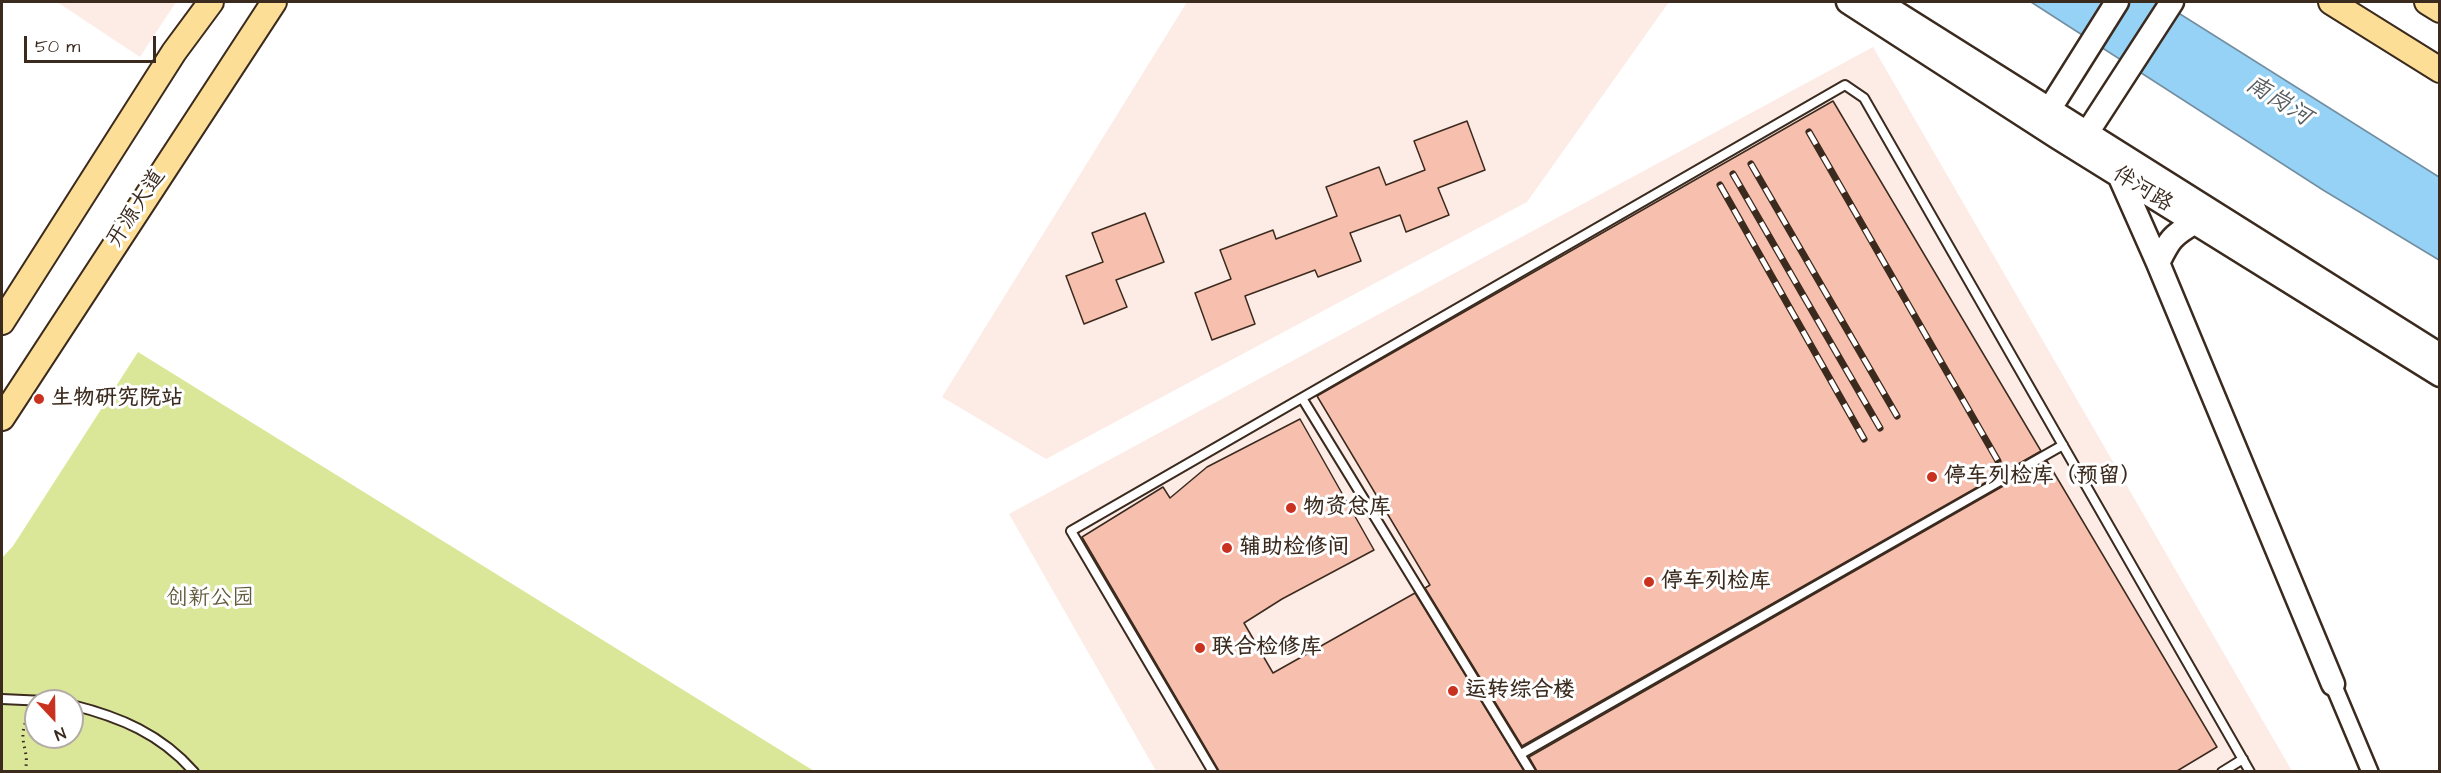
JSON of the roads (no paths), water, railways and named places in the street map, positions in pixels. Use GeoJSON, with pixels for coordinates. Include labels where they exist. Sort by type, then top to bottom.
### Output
{"type":"FeatureCollection","features":[{"type":"Feature","properties":{"kind":"main road"},"geometry":{"type":"LineString","coordinates":[[2,322],[174,52],[211,2]]}},
{"type":"Feature","properties":{"kind":"main road","name":"开源大道"},"geometry":{"type":"LineString","coordinates":[[2,418],[274,2]]}},
{"type":"Feature","properties":{"kind":"main road"},"geometry":{"type":"LineString","coordinates":[[2331,2],[2439,70]]}},
{"type":"Feature","properties":{"kind":"main road"},"geometry":{"type":"LineString","coordinates":[[2427,2],[2439,10]]}},
{"type":"Feature","properties":{"kind":"street","name":"伴河路"},"geometry":{"type":"LineString","coordinates":[[1848,2],[2057,137],[2439,375]]}},
{"type":"Feature","properties":{"kind":"street","name":"伴河路"},"geometry":{"type":"LineString","coordinates":[[1879,2],[2439,355]]}},
{"type":"Feature","properties":{"kind":"street"},"geometry":{"type":"LineString","coordinates":[[2117,2],[2049,110],[2057,137],[2087,133],[2172,2]]}},
{"type":"Feature","properties":{"kind":"street"},"geometry":{"type":"LineString","coordinates":[[2119,175],[2370,771]]}},
{"type":"Feature","properties":{"kind":"street"},"geometry":{"type":"LineString","coordinates":[[2157,263],[2174,234],[2194,223]]}},
{"type":"Feature","properties":{"kind":"lane"},"geometry":{"type":"LineString","coordinates":[[1213,771],[1071,531],[1845,85],[1864,98],[2250,771]]}},
{"type":"Feature","properties":{"kind":"lane"},"geometry":{"type":"LineString","coordinates":[[1302,398],[1531,771]]}},
{"type":"Feature","properties":{"kind":"lane"},"geometry":{"type":"LineString","coordinates":[[1521,754],[2063,445]]}},
{"type":"Feature","properties":{"kind":"lane"},"geometry":{"type":"LineString","coordinates":[[2,699],[24,700]]}},
{"type":"Feature","properties":{"kind":"lane"},"geometry":{"type":"LineString","coordinates":[[84,708],[108,714],[143,730],[176,751],[194,771]]}},
{"type":"Feature","properties":{"kind":"lane"},"geometry":{"type":"LineString","coordinates":[[2222,771],[2243,759]]}},
{"type":"Feature","properties":{"kind":"water","name":"南岗河"},"geometry":{"type":"Polygon","coordinates":[[[2031,2],[2161,2],[2439,177],[2439,260],[2323,190],[2031,2]]]}},
{"type":"Feature","properties":{"kind":"railway"},"geometry":{"type":"LineString","coordinates":[[1809,132],[1998,461]]}},
{"type":"Feature","properties":{"kind":"railway"},"geometry":{"type":"LineString","coordinates":[[1751,164],[1897,416]]}},
{"type":"Feature","properties":{"kind":"railway"},"geometry":{"type":"LineString","coordinates":[[1733,174],[1880,428]]}},
{"type":"Feature","properties":{"kind":"railway"},"geometry":{"type":"LineString","coordinates":[[1720,185],[1864,439]]}},
{"type":"Feature","properties":{"kind":"place","name":"生物研究院站"},"geometry":{"type":"Point","coordinates":[39,399]}},
{"type":"Feature","properties":{"kind":"place","name":"停车列检库（预留）"},"geometry":{"type":"Point","coordinates":[1932,477]}},
{"type":"Feature","properties":{"kind":"place","name":"物资总库"},"geometry":{"type":"Point","coordinates":[1291,508]}},
{"type":"Feature","properties":{"kind":"place","name":"辅助检修间"},"geometry":{"type":"Point","coordinates":[1227,548]}},
{"type":"Feature","properties":{"kind":"place","name":"停车列检库"},"geometry":{"type":"Point","coordinates":[1649,582]}},
{"type":"Feature","properties":{"kind":"place","name":"联合检修库"},"geometry":{"type":"Point","coordinates":[1200,648]}},
{"type":"Feature","properties":{"kind":"place","name":"运转综合楼"},"geometry":{"type":"Point","coordinates":[1453,691]}},
{"type":"Feature","properties":{"kind":"park label","name":"创新公园"},"geometry":{"type":"Point","coordinates":[210,599]}}]}
